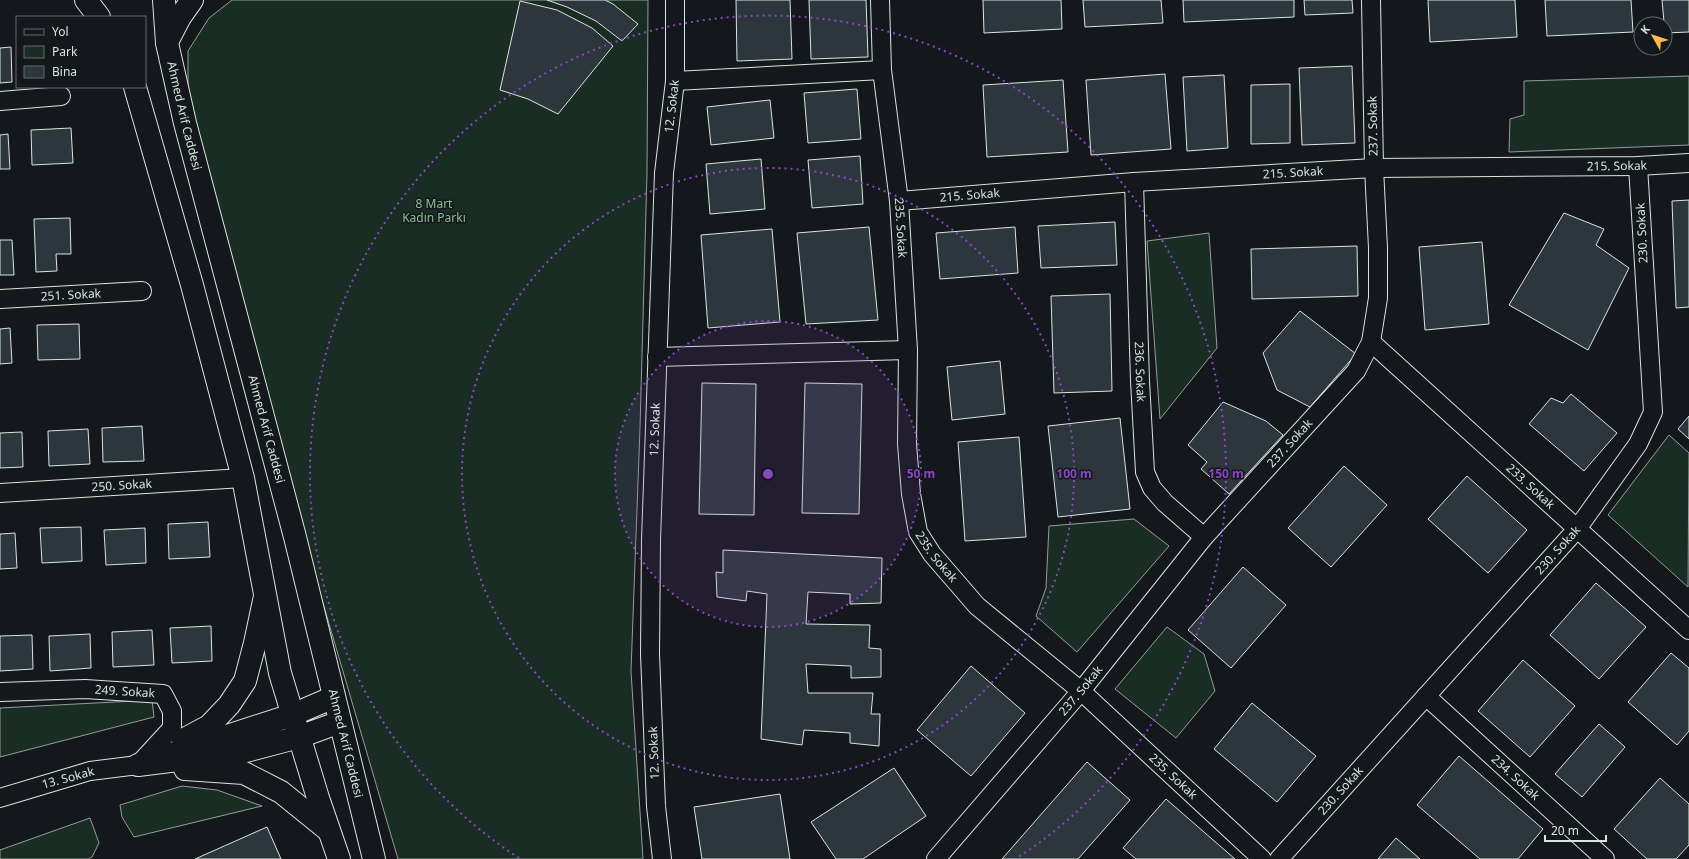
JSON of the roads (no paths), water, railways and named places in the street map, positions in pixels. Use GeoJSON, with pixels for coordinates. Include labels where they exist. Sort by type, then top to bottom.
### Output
{"type":"FeatureCollection","features":[{"type":"Feature","properties":{"kind":"main road"},"geometry":{"type":"LineString","coordinates":[[86,0],[98,16]]}},
{"type":"Feature","properties":{"kind":"main road"},"geometry":{"type":"LineString","coordinates":[[96,0],[103,16]]}},
{"type":"Feature","properties":{"kind":"main road","name":"Ahmed Arif Caddesi"},"geometry":{"type":"LineString","coordinates":[[164,0],[167,43],[185,123],[294,537],[374,859]]}},
{"type":"Feature","properties":{"kind":"main road"},"geometry":{"type":"LineString","coordinates":[[167,43],[180,16],[192,0]]}},
{"type":"Feature","properties":{"kind":"main road"},"geometry":{"type":"LineString","coordinates":[[135,88],[192,286],[243,478],[280,673],[328,830],[339,859]]}},
{"type":"Feature","properties":{"kind":"main road"},"geometry":{"type":"LineString","coordinates":[[138,765],[209,726],[229,705],[245,681],[256,643],[265,596]]}},
{"type":"Feature","properties":{"kind":"main road"},"geometry":{"type":"LineString","coordinates":[[138,765],[292,715],[334,697]]}},
{"type":"Feature","properties":{"kind":"main road"},"geometry":{"type":"LineString","coordinates":[[138,765],[242,752],[299,737],[340,722]]}},
{"type":"Feature","properties":{"kind":"main road"},"geometry":{"type":"LineString","coordinates":[[138,765],[244,773],[281,792],[328,830]]}},
{"type":"Feature","properties":{"kind":"street","name":"12. Sokak"},"geometry":{"type":"LineString","coordinates":[[662,859],[656,806],[650,654],[651,540],[664,173],[675,81],[675,0]]}},
{"type":"Feature","properties":{"kind":"street","name":"235. Sokak"},"geometry":{"type":"LineString","coordinates":[[880,0],[882,70],[899,200],[908,350],[907,444],[911,494],[918,532],[932,554],[977,606],[1081,691],[1262,859]]}},
{"type":"Feature","properties":{"kind":"street","name":"237. Sokak"},"geometry":{"type":"LineString","coordinates":[[936,859],[1081,691],[1204,537],[1356,371],[1371,342],[1378,298],[1378,248],[1374,168],[1371,0]]}},
{"type":"Feature","properties":{"kind":"street"},"geometry":{"type":"LineString","coordinates":[[675,81],[882,70]]}},
{"type":"Feature","properties":{"kind":"street"},"geometry":{"type":"LineString","coordinates":[[0,101],[61,96]]}},
{"type":"Feature","properties":{"kind":"street","name":"215. Sokak"},"geometry":{"type":"LineString","coordinates":[[899,200],[1134,182],[1374,168],[1638,166],[1689,163]]}},
{"type":"Feature","properties":{"kind":"street","name":"230. Sokak"},"geometry":{"type":"LineString","coordinates":[[1279,859],[1577,529],[1638,444],[1654,412],[1638,166]]}},
{"type":"Feature","properties":{"kind":"street","name":"236. Sokak"},"geometry":{"type":"LineString","coordinates":[[1134,182],[1140,382],[1146,472],[1152,488],[1165,503],[1204,537]]}},
{"type":"Feature","properties":{"kind":"street","name":"251. Sokak"},"geometry":{"type":"LineString","coordinates":[[0,299],[142,291]]}},
{"type":"Feature","properties":{"kind":"street","name":"233. Sokak"},"geometry":{"type":"LineString","coordinates":[[1371,342],[1577,529],[1688,626]]}},
{"type":"Feature","properties":{"kind":"street"},"geometry":{"type":"LineString","coordinates":[[657,357],[908,350]]}},
{"type":"Feature","properties":{"kind":"street","name":"250. Sokak"},"geometry":{"type":"LineString","coordinates":[[0,493],[243,478]]}},
{"type":"Feature","properties":{"kind":"street","name":"249. Sokak"},"geometry":{"type":"LineString","coordinates":[[0,692],[85,689],[163,694],[172,711],[172,728],[138,765]]}},
{"type":"Feature","properties":{"kind":"street","name":"234. Sokak"},"geometry":{"type":"LineString","coordinates":[[1426,696],[1605,859]]}},
{"type":"Feature","properties":{"kind":"street","name":"13. Sokak"},"geometry":{"type":"LineString","coordinates":[[0,798],[90,771],[138,765]]}},
{"type":"Feature","properties":{"kind":"park label","name":"8 Mart Kadın Parkı"},"geometry":{"type":"Point","coordinates":[434,211]}}]}
